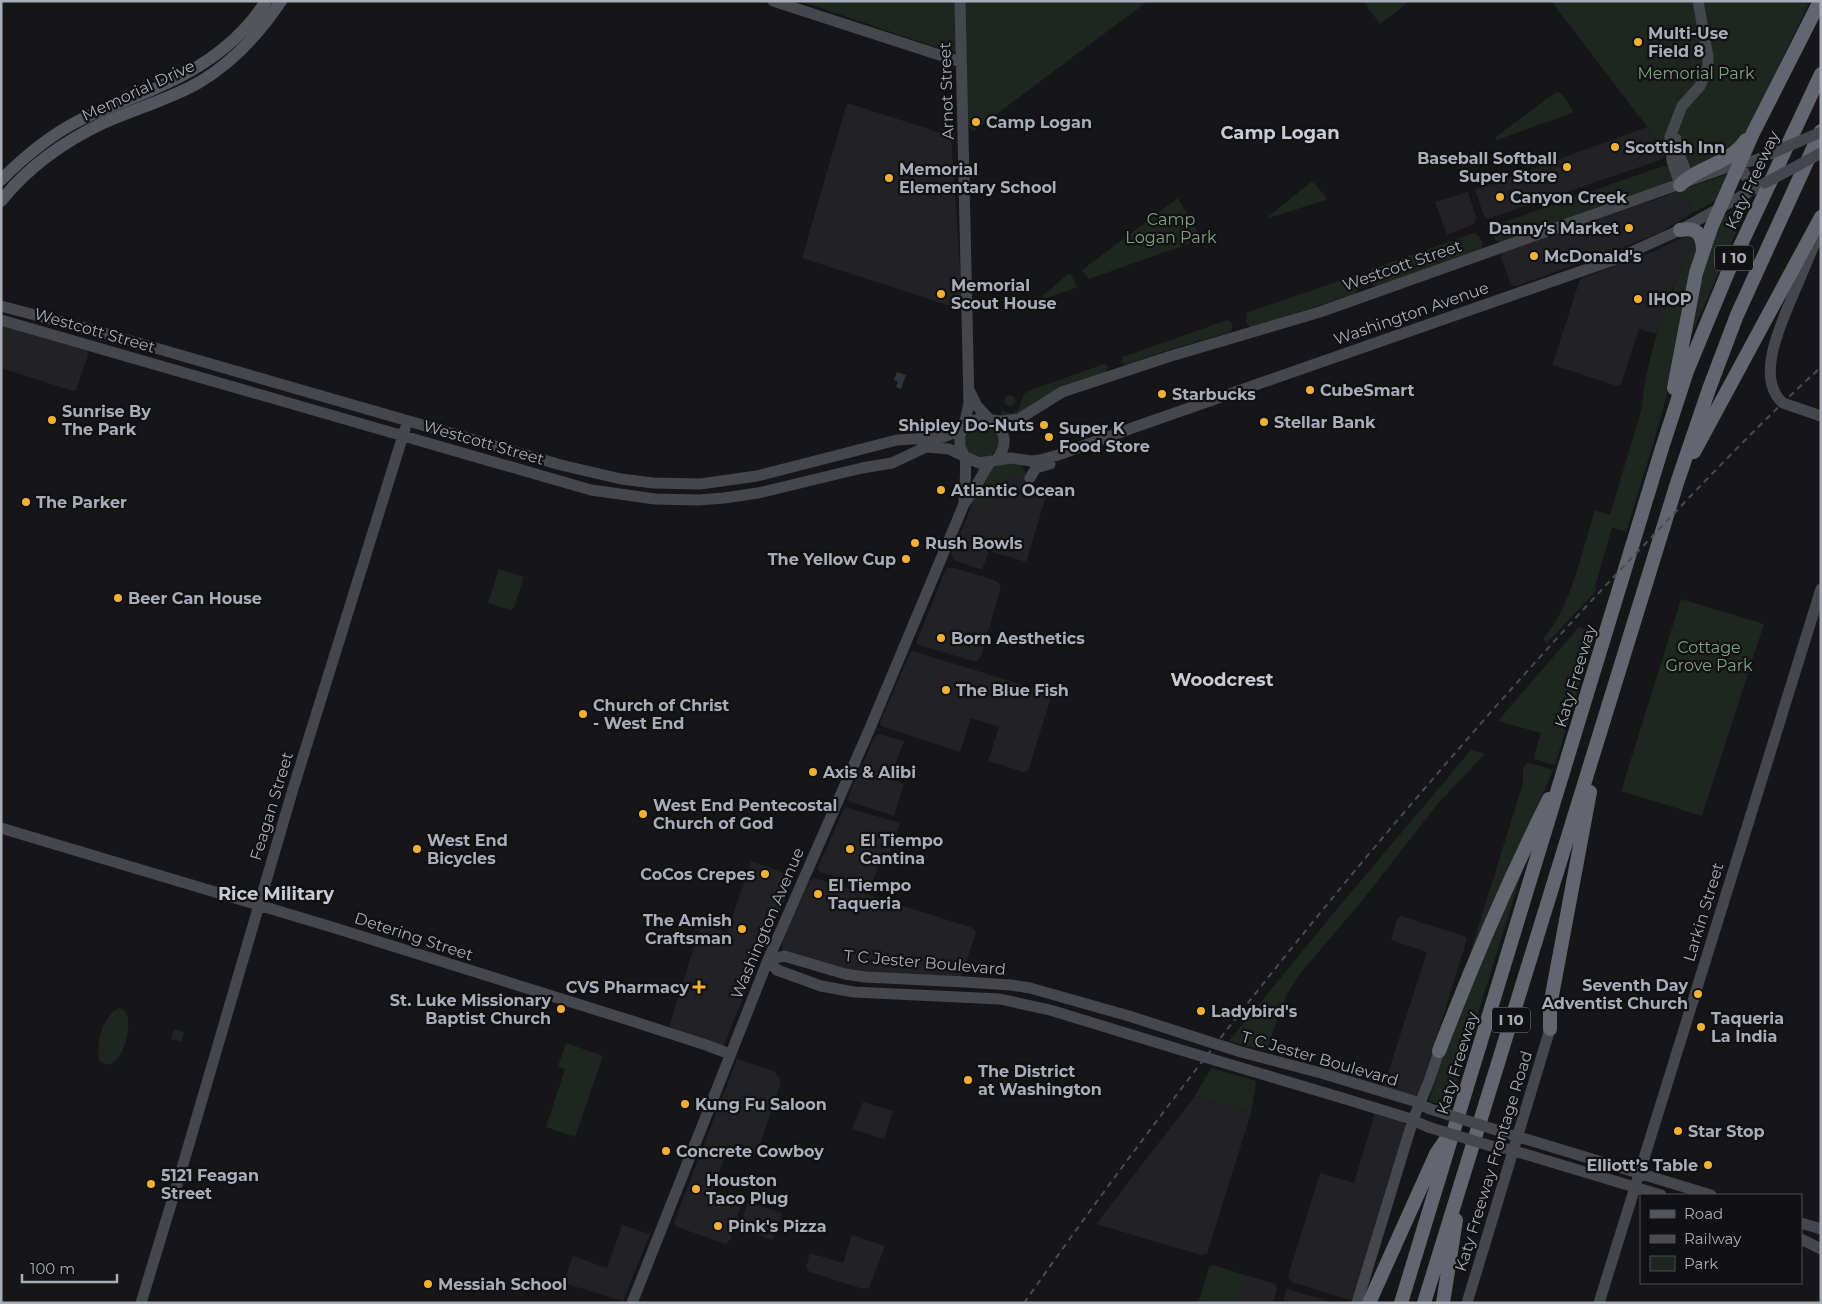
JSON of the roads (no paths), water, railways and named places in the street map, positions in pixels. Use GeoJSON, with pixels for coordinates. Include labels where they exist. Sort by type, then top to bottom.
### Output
{"type":"FeatureCollection","features":[{"type":"Feature","properties":{"kind":"highway"},"geometry":{"type":"LineString","coordinates":[[1662,448],[1696,273],[1704,249],[1719,209],[1754,132],[1820,1]]}},
{"type":"Feature","properties":{"kind":"highway","name":"Katy Freeway"},"geometry":{"type":"LineString","coordinates":[[1401,1303],[1687,371],[1728,272],[1821,74]]}},
{"type":"Feature","properties":{"kind":"highway"},"geometry":{"type":"LineString","coordinates":[[1684,181],[1731,156],[1754,132]]}},
{"type":"Feature","properties":{"kind":"highway","name":"I 10"},"geometry":{"type":"LineString","coordinates":[[1424,1303],[1677,483],[1737,314],[1821,132]]}},
{"type":"Feature","properties":{"kind":"highway"},"geometry":{"type":"LineString","coordinates":[[1677,483],[1821,217]]}},
{"type":"Feature","properties":{"kind":"highway"},"geometry":{"type":"LineString","coordinates":[[1680,230],[1688,228],[1699,234],[1703,240],[1704,249]]}},
{"type":"Feature","properties":{"kind":"highway"},"geometry":{"type":"LineString","coordinates":[[1550,1029],[1550,1006],[1599,737]]}},
{"type":"Feature","properties":{"kind":"highway"},"geometry":{"type":"LineString","coordinates":[[1438,1051],[1525,847],[1568,760]]}},
{"type":"Feature","properties":{"kind":"highway"},"geometry":{"type":"LineString","coordinates":[[1369,1303],[1436,1154],[1457,1124]]}},
{"type":"Feature","properties":{"kind":"highway"},"geometry":{"type":"LineString","coordinates":[[1443,1303],[1465,1167]]}},
{"type":"Feature","properties":{"kind":"main road","name":"Memorial Drive"},"geometry":{"type":"LineString","coordinates":[[234,48],[266,1]]}},
{"type":"Feature","properties":{"kind":"main road","name":"Memorial Drive"},"geometry":{"type":"LineString","coordinates":[[1,201],[41,161],[84,133],[259,32],[281,1]]}},
{"type":"Feature","properties":{"kind":"main road"},"geometry":{"type":"LineString","coordinates":[[773,1],[961,62]]}},
{"type":"Feature","properties":{"kind":"main road","name":"Arnot Street"},"geometry":{"type":"LineString","coordinates":[[960,1],[968,389],[968,407],[963,428]]}},
{"type":"Feature","properties":{"kind":"main road"},"geometry":{"type":"LineString","coordinates":[[1684,181],[1674,128],[1682,106],[1700,86],[1708,67],[1698,1]]}},
{"type":"Feature","properties":{"kind":"main road","name":"Memorial Drive"},"geometry":{"type":"LineString","coordinates":[[1,180],[38,147],[64,129],[98,111],[141,101]]}},
{"type":"Feature","properties":{"kind":"main road"},"geometry":{"type":"LineString","coordinates":[[41,161],[45,149],[62,138],[64,129]]}},
{"type":"Feature","properties":{"kind":"main road","name":"Westcott Street"},"geometry":{"type":"LineString","coordinates":[[991,420],[1019,419],[1062,392],[1171,356],[1320,312],[1684,181],[1756,160],[1821,132]]}},
{"type":"Feature","properties":{"kind":"main road","name":"Washington Avenue"},"geometry":{"type":"LineString","coordinates":[[632,1303],[768,960],[870,728],[964,504],[973,494],[980,476],[994,460],[1011,458],[1040,460],[1058,456],[1151,421],[1616,258],[1680,230],[1719,209],[1755,186],[1821,153]]}},
{"type":"Feature","properties":{"kind":"main road"},"geometry":{"type":"LineString","coordinates":[[1740,164],[1746,177],[1755,186]]}},
{"type":"Feature","properties":{"kind":"main road"},"geometry":{"type":"LineString","coordinates":[[1821,229],[1779,330],[1770,370],[1772,387],[1778,399],[1804,412],[1821,416]]}},
{"type":"Feature","properties":{"kind":"main road","name":"Westcott Street"},"geometry":{"type":"LineString","coordinates":[[1,306],[100,332],[596,474],[641,482],[700,484],[757,476],[897,440],[944,437],[963,428]]}},
{"type":"Feature","properties":{"kind":"main road"},"geometry":{"type":"LineString","coordinates":[[26,327],[30,313]]}},
{"type":"Feature","properties":{"kind":"main road","name":"Westcott Street"},"geometry":{"type":"LineString","coordinates":[[1,320],[591,490],[638,498],[664,500],[718,498],[758,493],[862,468],[892,463],[926,447],[949,449],[964,456]]}},
{"type":"Feature","properties":{"kind":"main road"},"geometry":{"type":"LineString","coordinates":[[968,389],[978,406],[1002,430],[1004,438],[1003,451],[994,460],[979,462],[964,456],[959,440],[963,428],[978,419],[991,420]]}},
{"type":"Feature","properties":{"kind":"main road","name":"Feagan Street"},"geometry":{"type":"LineString","coordinates":[[141,1303],[292,789],[407,420]]}},
{"type":"Feature","properties":{"kind":"main road","name":"Washington Avenue"},"geometry":{"type":"LineString","coordinates":[[964,456],[967,473],[964,504]]}},
{"type":"Feature","properties":{"kind":"main road"},"geometry":{"type":"LineString","coordinates":[[1023,460],[1030,478],[1036,468],[1052,463],[1058,456]]}},
{"type":"Feature","properties":{"kind":"main road","name":"Larkin Street"},"geometry":{"type":"LineString","coordinates":[[1599,1303],[1821,589]]}},
{"type":"Feature","properties":{"kind":"main road","name":"Detering Street"},"geometry":{"type":"LineString","coordinates":[[1,828],[668,1032],[712,1046],[730,1054]]}},
{"type":"Feature","properties":{"kind":"main road","name":"T C Jester Boulevard"},"geometry":{"type":"LineString","coordinates":[[768,960],[784,956],[845,974],[865,977],[1011,985],[1055,995],[1129,1016],[1241,1052],[1321,1072],[1419,1103],[1430,1109],[1639,1173],[1685,1191],[1704,1194]]}},
{"type":"Feature","properties":{"kind":"main road","name":"T C Jester Boulevard"},"geometry":{"type":"LineString","coordinates":[[768,960],[778,970],[821,986],[863,993],[1000,999],[1050,1010],[1657,1194]]}},
{"type":"Feature","properties":{"kind":"main road"},"geometry":{"type":"LineString","coordinates":[[863,993],[865,977]]}},
{"type":"Feature","properties":{"kind":"main road"},"geometry":{"type":"LineString","coordinates":[[1050,1010],[1055,995]]}},
{"type":"Feature","properties":{"kind":"main road"},"geometry":{"type":"LineString","coordinates":[[1124,1033],[1129,1016]]}},
{"type":"Feature","properties":{"kind":"main road","name":"Katy Freeway Frontage Road"},"geometry":{"type":"LineString","coordinates":[[1467,1303],[1550,1029]]}},
{"type":"Feature","properties":{"kind":"main road"},"geometry":{"type":"LineString","coordinates":[[1357,1303],[1418,1122],[1419,1103],[1429,1081],[1438,1051]]}},
{"type":"Feature","properties":{"kind":"main road"},"geometry":{"type":"LineString","coordinates":[[1802,1221],[1821,1222]]}},
{"type":"Feature","properties":{"kind":"main road"},"geometry":{"type":"LineString","coordinates":[[1802,1221],[1821,1229]]}},
{"type":"Feature","properties":{"kind":"main road"},"geometry":{"type":"LineString","coordinates":[[1802,1235],[1821,1241]]}},
{"type":"Feature","properties":{"kind":"main road"},"geometry":{"type":"LineString","coordinates":[[1802,1240],[1821,1249]]}},
{"type":"Feature","properties":{"kind":"railway"},"geometry":{"type":"LineString","coordinates":[[1024,1303],[1105,1190],[1189,1079],[1275,969],[1395,823],[1591,601],[1721,464],[1821,367]]}},
{"type":"Feature","properties":{"kind":"place","name":"Multi-Use Field 8"},"geometry":{"type":"Point","coordinates":[1638,42]}},
{"type":"Feature","properties":{"kind":"place","name":"Camp Logan"},"geometry":{"type":"Point","coordinates":[976,122]}},
{"type":"Feature","properties":{"kind":"place","name":"Scottish Inn"},"geometry":{"type":"Point","coordinates":[1615,147]}},
{"type":"Feature","properties":{"kind":"place","name":"Baseball Softball Super Store"},"geometry":{"type":"Point","coordinates":[1567,167]}},
{"type":"Feature","properties":{"kind":"place","name":"Memorial Elementary School"},"geometry":{"type":"Point","coordinates":[889,178]}},
{"type":"Feature","properties":{"kind":"place","name":"Canyon Creek"},"geometry":{"type":"Point","coordinates":[1500,197]}},
{"type":"Feature","properties":{"kind":"place","name":"Danny's Market"},"geometry":{"type":"Point","coordinates":[1629,228]}},
{"type":"Feature","properties":{"kind":"place","name":"McDonald's"},"geometry":{"type":"Point","coordinates":[1534,256]}},
{"type":"Feature","properties":{"kind":"place","name":"Memorial Scout House"},"geometry":{"type":"Point","coordinates":[941,294]}},
{"type":"Feature","properties":{"kind":"place","name":"IHOP"},"geometry":{"type":"Point","coordinates":[1638,299]}},
{"type":"Feature","properties":{"kind":"place","name":"CubeSmart"},"geometry":{"type":"Point","coordinates":[1310,390]}},
{"type":"Feature","properties":{"kind":"place","name":"Starbucks"},"geometry":{"type":"Point","coordinates":[1162,394]}},
{"type":"Feature","properties":{"kind":"place","name":"Sunrise By The Park"},"geometry":{"type":"Point","coordinates":[52,420]}},
{"type":"Feature","properties":{"kind":"place","name":"Stellar Bank"},"geometry":{"type":"Point","coordinates":[1264,422]}},
{"type":"Feature","properties":{"kind":"place","name":"Shipley Do-Nuts"},"geometry":{"type":"Point","coordinates":[1044,425]}},
{"type":"Feature","properties":{"kind":"place","name":"Super K Food Store"},"geometry":{"type":"Point","coordinates":[1049,437]}},
{"type":"Feature","properties":{"kind":"place","name":"Atlantic Ocean"},"geometry":{"type":"Point","coordinates":[941,490]}},
{"type":"Feature","properties":{"kind":"place","name":"The Parker"},"geometry":{"type":"Point","coordinates":[26,502]}},
{"type":"Feature","properties":{"kind":"place","name":"Rush Bowls"},"geometry":{"type":"Point","coordinates":[915,543]}},
{"type":"Feature","properties":{"kind":"place","name":"The Yellow Cup"},"geometry":{"type":"Point","coordinates":[906,559]}},
{"type":"Feature","properties":{"kind":"place","name":"Beer Can House"},"geometry":{"type":"Point","coordinates":[118,598]}},
{"type":"Feature","properties":{"kind":"place","name":"Born Aesthetics"},"geometry":{"type":"Point","coordinates":[941,638]}},
{"type":"Feature","properties":{"kind":"place","name":"The Blue Fish"},"geometry":{"type":"Point","coordinates":[946,690]}},
{"type":"Feature","properties":{"kind":"place","name":"Church of Christ - West End"},"geometry":{"type":"Point","coordinates":[583,714]}},
{"type":"Feature","properties":{"kind":"place","name":"Axis & Alibi"},"geometry":{"type":"Point","coordinates":[813,772]}},
{"type":"Feature","properties":{"kind":"place","name":"West End Pentecostal Church of God"},"geometry":{"type":"Point","coordinates":[643,814]}},
{"type":"Feature","properties":{"kind":"place","name":"West End Bicycles"},"geometry":{"type":"Point","coordinates":[417,849]}},
{"type":"Feature","properties":{"kind":"place","name":"El Tiempo Cantina"},"geometry":{"type":"Point","coordinates":[850,849]}},
{"type":"Feature","properties":{"kind":"place","name":"CoCos Crepes"},"geometry":{"type":"Point","coordinates":[765,874]}},
{"type":"Feature","properties":{"kind":"place","name":"El Tiempo Taqueria"},"geometry":{"type":"Point","coordinates":[818,894]}},
{"type":"Feature","properties":{"kind":"place","name":"The Amish Craftsman"},"geometry":{"type":"Point","coordinates":[742,929]}},
{"type":"Feature","properties":{"kind":"place","name":"CVS Pharmacy"},"geometry":{"type":"Point","coordinates":[699,987]}},
{"type":"Feature","properties":{"kind":"place","name":"Seventh Day Adventist Church"},"geometry":{"type":"Point","coordinates":[1698,994]}},
{"type":"Feature","properties":{"kind":"place","name":"St. Luke Missionary Baptist Church"},"geometry":{"type":"Point","coordinates":[561,1009]}},
{"type":"Feature","properties":{"kind":"place","name":"Ladybird's"},"geometry":{"type":"Point","coordinates":[1201,1011]}},
{"type":"Feature","properties":{"kind":"place","name":"Taqueria La India"},"geometry":{"type":"Point","coordinates":[1701,1027]}},
{"type":"Feature","properties":{"kind":"place","name":"The District at Washington"},"geometry":{"type":"Point","coordinates":[968,1080]}},
{"type":"Feature","properties":{"kind":"place","name":"Kung Fu Saloon"},"geometry":{"type":"Point","coordinates":[685,1104]}},
{"type":"Feature","properties":{"kind":"place","name":"Star Stop"},"geometry":{"type":"Point","coordinates":[1678,1131]}},
{"type":"Feature","properties":{"kind":"place","name":"Concrete Cowboy"},"geometry":{"type":"Point","coordinates":[666,1151]}},
{"type":"Feature","properties":{"kind":"place","name":"Elliott’s Table"},"geometry":{"type":"Point","coordinates":[1708,1165]}},
{"type":"Feature","properties":{"kind":"place","name":"5121 Feagan Street"},"geometry":{"type":"Point","coordinates":[151,1184]}},
{"type":"Feature","properties":{"kind":"place","name":"Houston Taco Plug"},"geometry":{"type":"Point","coordinates":[696,1189]}},
{"type":"Feature","properties":{"kind":"place","name":"Pink's Pizza"},"geometry":{"type":"Point","coordinates":[718,1226]}},
{"type":"Feature","properties":{"kind":"place","name":"Messiah School"},"geometry":{"type":"Point","coordinates":[428,1284]}},
{"type":"Feature","properties":{"kind":"district","name":"Camp Logan"},"geometry":{"type":"Point","coordinates":[1280,133]}},
{"type":"Feature","properties":{"kind":"district","name":"Woodcrest"},"geometry":{"type":"Point","coordinates":[1222,680]}},
{"type":"Feature","properties":{"kind":"district","name":"Rice Military"},"geometry":{"type":"Point","coordinates":[276,894]}},
{"type":"Feature","properties":{"kind":"park label","name":"Memorial Park"},"geometry":{"type":"Point","coordinates":[1696,73]}},
{"type":"Feature","properties":{"kind":"park label","name":"Camp Logan Park"},"geometry":{"type":"Point","coordinates":[1171,228]}},
{"type":"Feature","properties":{"kind":"park label","name":"Cottage Grove Park"},"geometry":{"type":"Point","coordinates":[1709,656]}}]}
